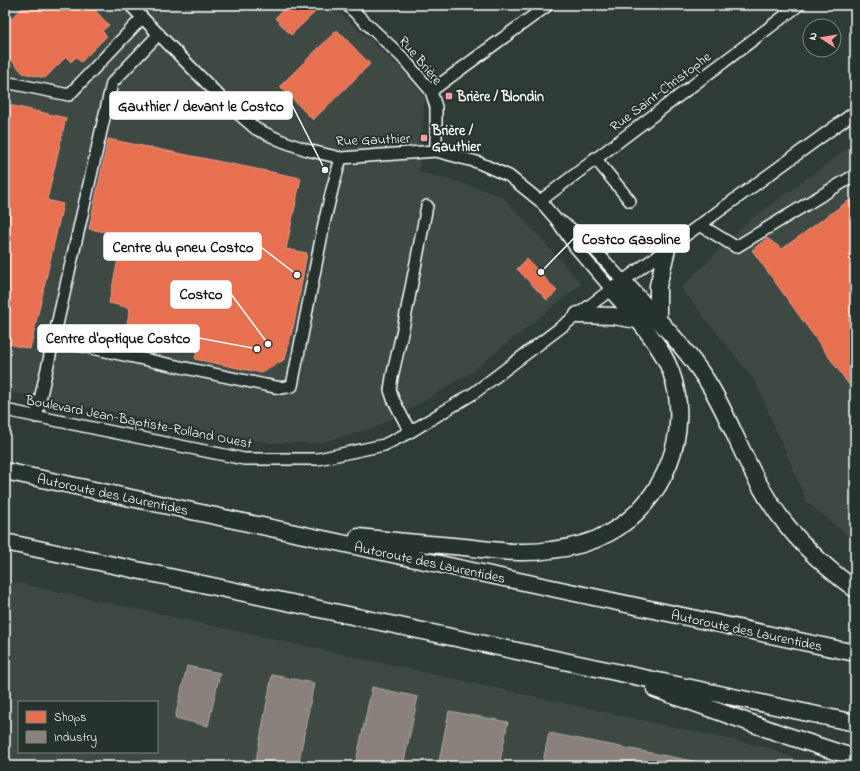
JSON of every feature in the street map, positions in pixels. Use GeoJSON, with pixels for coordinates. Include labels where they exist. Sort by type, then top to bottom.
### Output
{"type":"FeatureCollection","features":[{"type":"Feature","properties":{"kind":"highway"},"geometry":{"type":"LineString","coordinates":[[658,319],[658,286],[667,249]]}},
{"type":"Feature","properties":{"kind":"highway"},"geometry":{"type":"LineString","coordinates":[[617,285],[658,319],[690,357],[707,382],[724,412],[758,484],[780,518],[812,553],[855,589]]}},
{"type":"Feature","properties":{"kind":"highway"},"geometry":{"type":"LineString","coordinates":[[285,530],[524,552],[549,551],[575,546],[609,533],[636,513],[655,492],[668,467],[676,437],[678,416],[677,398],[671,371],[659,349],[637,320],[617,285]]}},
{"type":"Feature","properties":{"kind":"highway"},"geometry":{"type":"LineString","coordinates":[[578,315],[613,316],[637,320]]}},
{"type":"Feature","properties":{"kind":"highway","name":"Autoroute des Laurentides"},"geometry":{"type":"LineString","coordinates":[[5,471],[855,653]]}},
{"type":"Feature","properties":{"kind":"highway"},"geometry":{"type":"LineString","coordinates":[[5,542],[855,723]]}},
{"type":"Feature","properties":{"kind":"highway"},"geometry":{"type":"LineString","coordinates":[[593,667],[779,733],[855,758]]}},
{"type":"Feature","properties":{"kind":"street","name":"Rue Gauthier"},"geometry":{"type":"LineString","coordinates":[[130,5],[226,103],[256,129],[307,150],[341,158],[436,151],[477,162],[509,176],[540,201],[555,218],[574,247],[617,285]]}},
{"type":"Feature","properties":{"kind":"street","name":"Rue Brière"},"geometry":{"type":"LineString","coordinates":[[347,5],[402,57],[431,91],[436,106],[436,151]]}},
{"type":"Feature","properties":{"kind":"street"},"geometry":{"type":"LineString","coordinates":[[431,91],[548,5]]}},
{"type":"Feature","properties":{"kind":"street","name":"Rue Saint-Christophe"},"geometry":{"type":"LineString","coordinates":[[540,201],[799,5]]}},
{"type":"Feature","properties":{"kind":"street"},"geometry":{"type":"LineString","coordinates":[[5,82],[69,95],[142,18]]}},
{"type":"Feature","properties":{"kind":"street"},"geometry":{"type":"LineString","coordinates":[[36,417],[112,83],[159,34]]}},
{"type":"Feature","properties":{"kind":"street","name":"Boulevard Jean-Baptiste-Rolland Ouest"},"geometry":{"type":"LineString","coordinates":[[5,410],[244,459],[318,459],[384,445],[410,432],[474,393],[617,285],[855,112]]}},
{"type":"Feature","properties":{"kind":"street"},"geometry":{"type":"LineString","coordinates":[[54,340],[265,385],[281,388],[292,386],[332,186],[341,158]]}},
{"type":"Feature","properties":{"kind":"street"},"geometry":{"type":"LineString","coordinates":[[595,158],[630,201]]}},
{"type":"Feature","properties":{"kind":"street"},"geometry":{"type":"LineString","coordinates":[[700,225],[736,247],[855,175]]}},
{"type":"Feature","properties":{"kind":"street"},"geometry":{"type":"LineString","coordinates":[[410,432],[390,390],[427,206]]}},
{"type":"Feature","properties":{"kind":"shaded area"},"geometry":{"type":"Polygon","coordinates":[[[5,5],[331,5],[400,67],[425,96],[419,172],[452,180],[502,196],[582,284],[470,373],[419,404],[375,428],[319,443],[269,443],[5,391],[5,5]]]}},
{"type":"Feature","properties":{"kind":"shaded area"},"geometry":{"type":"Polygon","coordinates":[[[855,143],[855,542],[807,502],[755,381],[681,288],[746,223],[855,143]]]}},
{"type":"Feature","properties":{"kind":"shaded area"},"geometry":{"type":"Polygon","coordinates":[[[5,580],[765,747],[815,766],[5,766],[5,580]]]}},
{"type":"Feature","properties":{"kind":"building: Shops"},"geometry":{"type":"Polygon","coordinates":[[[26,5],[90,5],[109,25],[102,31],[107,36],[81,62],[76,57],[71,62],[66,57],[45,78],[23,73],[5,53],[5,24],[26,5]]]}},
{"type":"Feature","properties":{"kind":"building: Shops"},"geometry":{"type":"Polygon","coordinates":[[[288,5],[310,5],[316,11],[291,35],[275,18],[288,5]]]}},
{"type":"Feature","properties":{"kind":"building: Shops"},"geometry":{"type":"Polygon","coordinates":[[[337,30],[370,64],[313,120],[280,86],[337,30]]]}},
{"type":"Feature","properties":{"kind":"building: Shops"},"geometry":{"type":"Polygon","coordinates":[[[5,104],[66,118],[47,200],[63,204],[30,349],[5,343],[5,104]]]}},
{"type":"Feature","properties":{"kind":"building: Shops"},"geometry":{"type":"Polygon","coordinates":[[[108,139],[301,178],[286,249],[307,253],[295,319],[285,359],[262,373],[195,359],[199,343],[126,328],[130,308],[109,303],[123,235],[89,229],[108,139]]]}},
{"type":"Feature","properties":{"kind":"building: Shops"},"geometry":{"type":"Polygon","coordinates":[[[855,196],[855,393],[752,250],[767,238],[782,249],[855,196]]]}},
{"type":"Feature","properties":{"kind":"building: Shops"},"geometry":{"type":"Polygon","coordinates":[[[527,259],[557,291],[547,300],[517,269],[527,259]]]}},
{"type":"Feature","properties":{"kind":"building: Industry"},"geometry":{"type":"Polygon","coordinates":[[[187,666],[220,673],[208,726],[175,718],[187,666]]]}},
{"type":"Feature","properties":{"kind":"building: Industry"},"geometry":{"type":"Polygon","coordinates":[[[272,675],[314,683],[298,766],[255,766],[272,675]]]}},
{"type":"Feature","properties":{"kind":"building: Industry"},"geometry":{"type":"Polygon","coordinates":[[[372,687],[418,697],[403,766],[355,766],[372,687]]]}},
{"type":"Feature","properties":{"kind":"building: Industry"},"geometry":{"type":"Polygon","coordinates":[[[449,711],[508,722],[499,766],[438,766],[449,711]]]}},
{"type":"Feature","properties":{"kind":"building: Industry"},"geometry":{"type":"Polygon","coordinates":[[[549,733],[698,762],[697,766],[542,766],[549,733]]]}},
{"type":"Feature","properties":{"kind":"place","name":"Brière / Blondin"},"geometry":{"type":"Point","coordinates":[449,96]}},
{"type":"Feature","properties":{"kind":"place","name":"Brière / Gauthier"},"geometry":{"type":"Point","coordinates":[424,138]}},
{"type":"Feature","properties":{"kind":"place","name":"Gauthier / devant le Costco"},"geometry":{"type":"Point","coordinates":[325,170]}},
{"type":"Feature","properties":{"kind":"place","name":"Costco Gasoline"},"geometry":{"type":"Point","coordinates":[541,272]}},
{"type":"Feature","properties":{"kind":"place","name":"Centre du pneu Costco"},"geometry":{"type":"Point","coordinates":[297,275]}},
{"type":"Feature","properties":{"kind":"place","name":"Costco"},"geometry":{"type":"Point","coordinates":[268,344]}},
{"type":"Feature","properties":{"kind":"place","name":"Centre d'optique Costco"},"geometry":{"type":"Point","coordinates":[257,349]}}]}
